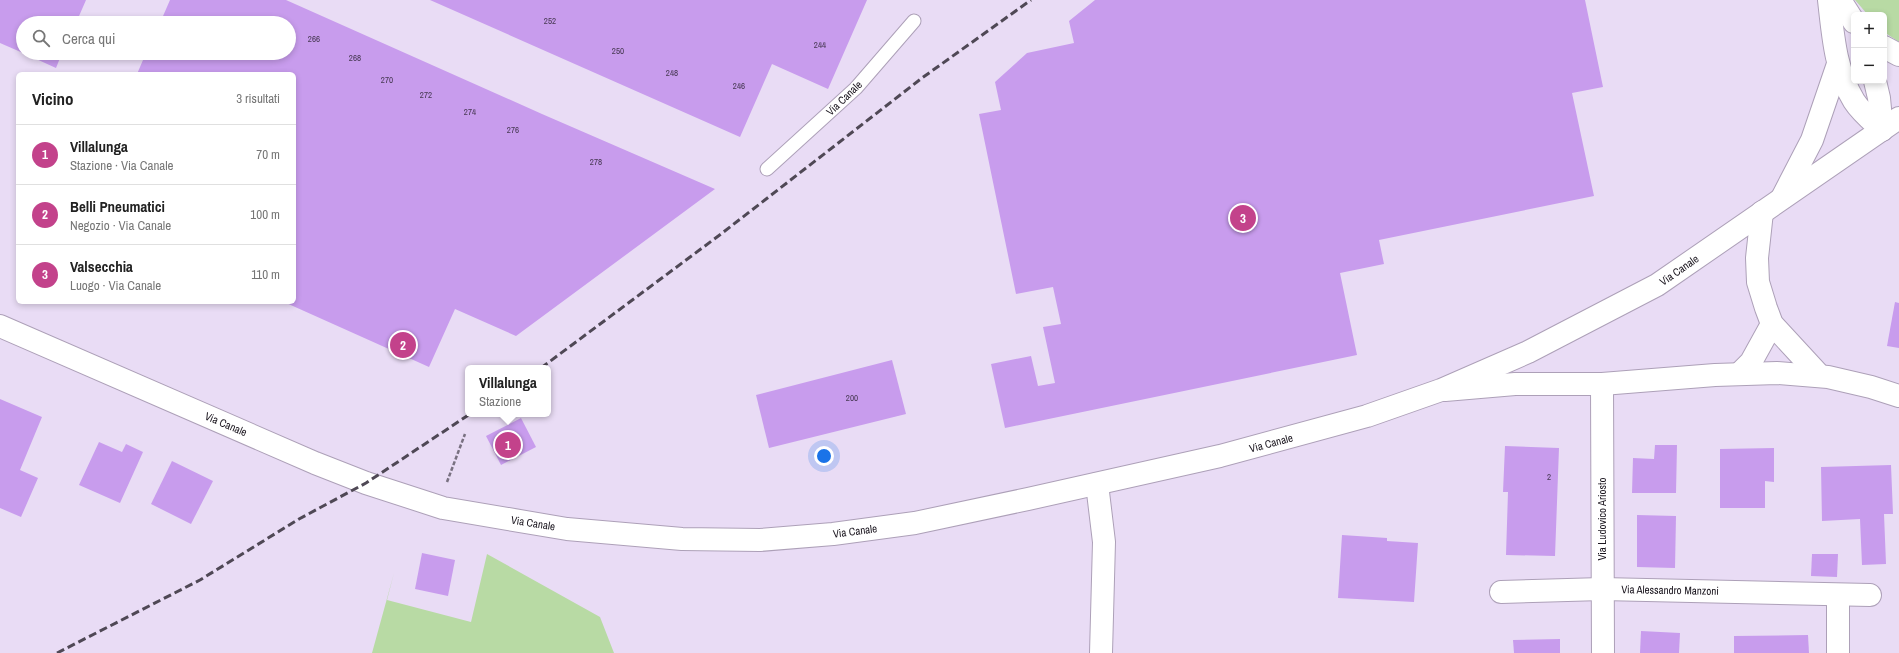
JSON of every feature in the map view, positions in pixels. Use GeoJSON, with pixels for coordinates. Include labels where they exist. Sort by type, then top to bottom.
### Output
{"type":"FeatureCollection","features":[{"type":"Feature","properties":{"kind":"main road"},"geometry":{"type":"LineString","coordinates":[[1829,0],[1838,64],[1854,100],[1864,113],[1890,124]]}},
{"type":"Feature","properties":{"kind":"main road"},"geometry":{"type":"LineString","coordinates":[[1840,0],[1851,17]]}},
{"type":"Feature","properties":{"kind":"main road"},"geometry":{"type":"LineString","coordinates":[[1886,48],[1899,55]]}},
{"type":"Feature","properties":{"kind":"main road"},"geometry":{"type":"LineString","coordinates":[[1782,198],[1812,140],[1838,64]]}},
{"type":"Feature","properties":{"kind":"main road"},"geometry":{"type":"LineString","coordinates":[[1876,84],[1879,98],[1890,124]]}},
{"type":"Feature","properties":{"kind":"main road","name":"Via Canale"},"geometry":{"type":"LineString","coordinates":[[0,326],[315,463],[366,483],[443,508],[567,529],[682,540],[760,540],[833,534],[915,523],[1220,456],[1367,416],[1441,390],[1528,352],[1657,285],[1890,124]]}},
{"type":"Feature","properties":{"kind":"main road"},"geometry":{"type":"LineString","coordinates":[[1762,212],[1757,258],[1758,282],[1772,324],[1820,376]]}},
{"type":"Feature","properties":{"kind":"main road"},"geometry":{"type":"LineString","coordinates":[[1739,374],[1751,362],[1772,324]]}},
{"type":"Feature","properties":{"kind":"main road","name":"Via Canale"},"geometry":{"type":"LineString","coordinates":[[1441,390],[1515,384],[1602,384],[1739,374],[1777,373],[1820,376],[1871,387],[1899,396]]}},
{"type":"Feature","properties":{"kind":"main road","name":"Via Ludovico Ariosto"},"geometry":{"type":"LineString","coordinates":[[1602,384],[1603,653]]}},
{"type":"Feature","properties":{"kind":"main road"},"geometry":{"type":"LineString","coordinates":[[1097,484],[1104,542],[1101,653]]}},
{"type":"Feature","properties":{"kind":"main road","name":"Via Alessandro Manzoni"},"geometry":{"type":"LineString","coordinates":[[1501,592],[1602,589],[1870,595]]}},
{"type":"Feature","properties":{"kind":"main road"},"geometry":{"type":"LineString","coordinates":[[1838,595],[1838,653]]}},
{"type":"Feature","properties":{"kind":"lane","name":"Via Canale"},"geometry":{"type":"LineString","coordinates":[[767,169],[856,88],[914,21]]}},
{"type":"Feature","properties":{"kind":"path"},"geometry":{"type":"LineString","coordinates":[[443,508],[447,480],[465,434]]}},
{"type":"Feature","properties":{"kind":"green space"},"geometry":{"type":"Polygon","coordinates":[[[1855,0],[1899,0],[1899,42],[1887,34],[1887,12],[1865,12],[1855,0]]]}},
{"type":"Feature","properties":{"kind":"green space"},"geometry":{"type":"Polygon","coordinates":[[[487,554],[600,617],[614,653],[372,653],[394,573],[387,600],[471,622],[487,554]]]}},
{"type":"Feature","properties":{"kind":"building"},"geometry":{"type":"Polygon","coordinates":[[[0,0],[86,0],[79,16],[16,16],[16,50],[0,43],[0,0]]]}},
{"type":"Feature","properties":{"kind":"building"},"geometry":{"type":"Polygon","coordinates":[[[170,0],[286,0],[715,189],[516,336],[455,309],[429,367],[288,304],[296,304],[296,72],[138,72],[143,60],[296,60],[296,16],[163,16],[170,0]]]}},
{"type":"Feature","properties":{"kind":"building"},"geometry":{"type":"Polygon","coordinates":[[[430,0],[867,0],[828,89],[772,64],[740,137],[430,0]]]}},
{"type":"Feature","properties":{"kind":"building"},"geometry":{"type":"Polygon","coordinates":[[[1095,0],[1585,0],[1603,87],[1572,93],[1594,196],[1379,240],[1384,264],[1340,273],[1357,355],[1005,428],[991,364],[1031,356],[1038,386],[1055,383],[1043,327],[1061,324],[1053,287],[1016,294],[979,114],[1001,110],[995,82],[1027,53],[1074,43],[1069,21],[1095,0]]]}},
{"type":"Feature","properties":{"kind":"building"},"geometry":{"type":"Polygon","coordinates":[[[38,60],[59,60],[56,68],[38,60]]]}},
{"type":"Feature","properties":{"kind":"building"},"geometry":{"type":"Polygon","coordinates":[[[1895,302],[1899,303],[1899,348],[1887,346],[1895,302]]]}},
{"type":"Feature","properties":{"kind":"building"},"geometry":{"type":"Polygon","coordinates":[[[892,360],[906,414],[769,448],[756,395],[892,360]]]}},
{"type":"Feature","properties":{"kind":"building"},"geometry":{"type":"Polygon","coordinates":[[[0,399],[42,417],[20,470],[38,478],[21,517],[0,508],[0,399]]]}},
{"type":"Feature","properties":{"kind":"building"},"geometry":{"type":"Polygon","coordinates":[[[521,418],[536,447],[501,465],[486,436],[521,418]]]}},
{"type":"Feature","properties":{"kind":"building"},"geometry":{"type":"Polygon","coordinates":[[[99,442],[122,452],[126,444],[143,452],[120,503],[79,485],[99,442]]]}},
{"type":"Feature","properties":{"kind":"building"},"geometry":{"type":"Polygon","coordinates":[[[1655,445],[1677,445],[1676,493],[1632,493],[1633,458],[1654,459],[1655,445]]]}},
{"type":"Feature","properties":{"kind":"building"},"geometry":{"type":"Polygon","coordinates":[[[1505,446],[1559,448],[1555,556],[1506,555],[1508,492],[1503,492],[1505,446]]]}},
{"type":"Feature","properties":{"kind":"building"},"geometry":{"type":"Polygon","coordinates":[[[1774,448],[1774,482],[1765,481],[1765,508],[1720,508],[1720,449],[1774,448]]]}},
{"type":"Feature","properties":{"kind":"building"},"geometry":{"type":"Polygon","coordinates":[[[172,461],[213,481],[191,524],[151,504],[172,461]]]}},
{"type":"Feature","properties":{"kind":"building"},"geometry":{"type":"Polygon","coordinates":[[[1891,465],[1893,514],[1884,514],[1886,564],[1862,565],[1860,519],[1822,521],[1821,467],[1891,465]]]}},
{"type":"Feature","properties":{"kind":"building"},"geometry":{"type":"Polygon","coordinates":[[[1637,515],[1676,516],[1675,568],[1637,567],[1637,515]]]}},
{"type":"Feature","properties":{"kind":"building"},"geometry":{"type":"Polygon","coordinates":[[[1342,535],[1387,538],[1387,541],[1418,543],[1414,602],[1338,598],[1342,535]]]}},
{"type":"Feature","properties":{"kind":"building"},"geometry":{"type":"Polygon","coordinates":[[[422,553],[455,560],[448,596],[415,589],[422,553]]]}},
{"type":"Feature","properties":{"kind":"building"},"geometry":{"type":"Polygon","coordinates":[[[1812,554],[1838,554],[1837,577],[1811,576],[1812,554]]]}},
{"type":"Feature","properties":{"kind":"building"},"geometry":{"type":"Polygon","coordinates":[[[1641,631],[1680,633],[1679,653],[1640,653],[1641,631]]]}},
{"type":"Feature","properties":{"kind":"building"},"geometry":{"type":"Polygon","coordinates":[[[1808,635],[1809,653],[1734,653],[1734,636],[1808,635]]]}},
{"type":"Feature","properties":{"kind":"building"},"geometry":{"type":"Polygon","coordinates":[[[1560,639],[1560,653],[1514,653],[1513,640],[1560,639]]]}},
{"type":"Feature","properties":{"kind":"railway"},"geometry":{"type":"LineString","coordinates":[[545,365],[721,234],[922,78],[1031,0]]}},
{"type":"Feature","properties":{"kind":"railway"},"geometry":{"type":"LineString","coordinates":[[57,653],[200,580],[299,519],[366,483],[465,417]]}},
{"type":"Feature","properties":{"kind":"place","name":"Valsecchia"},"geometry":{"type":"Point","coordinates":[1243,218]}},
{"type":"Feature","properties":{"kind":"place","name":"Belli Pneumatici"},"geometry":{"type":"Point","coordinates":[403,345]}},
{"type":"Feature","properties":{"kind":"place","name":"Villalunga"},"geometry":{"type":"Point","coordinates":[508,445]}}]}
